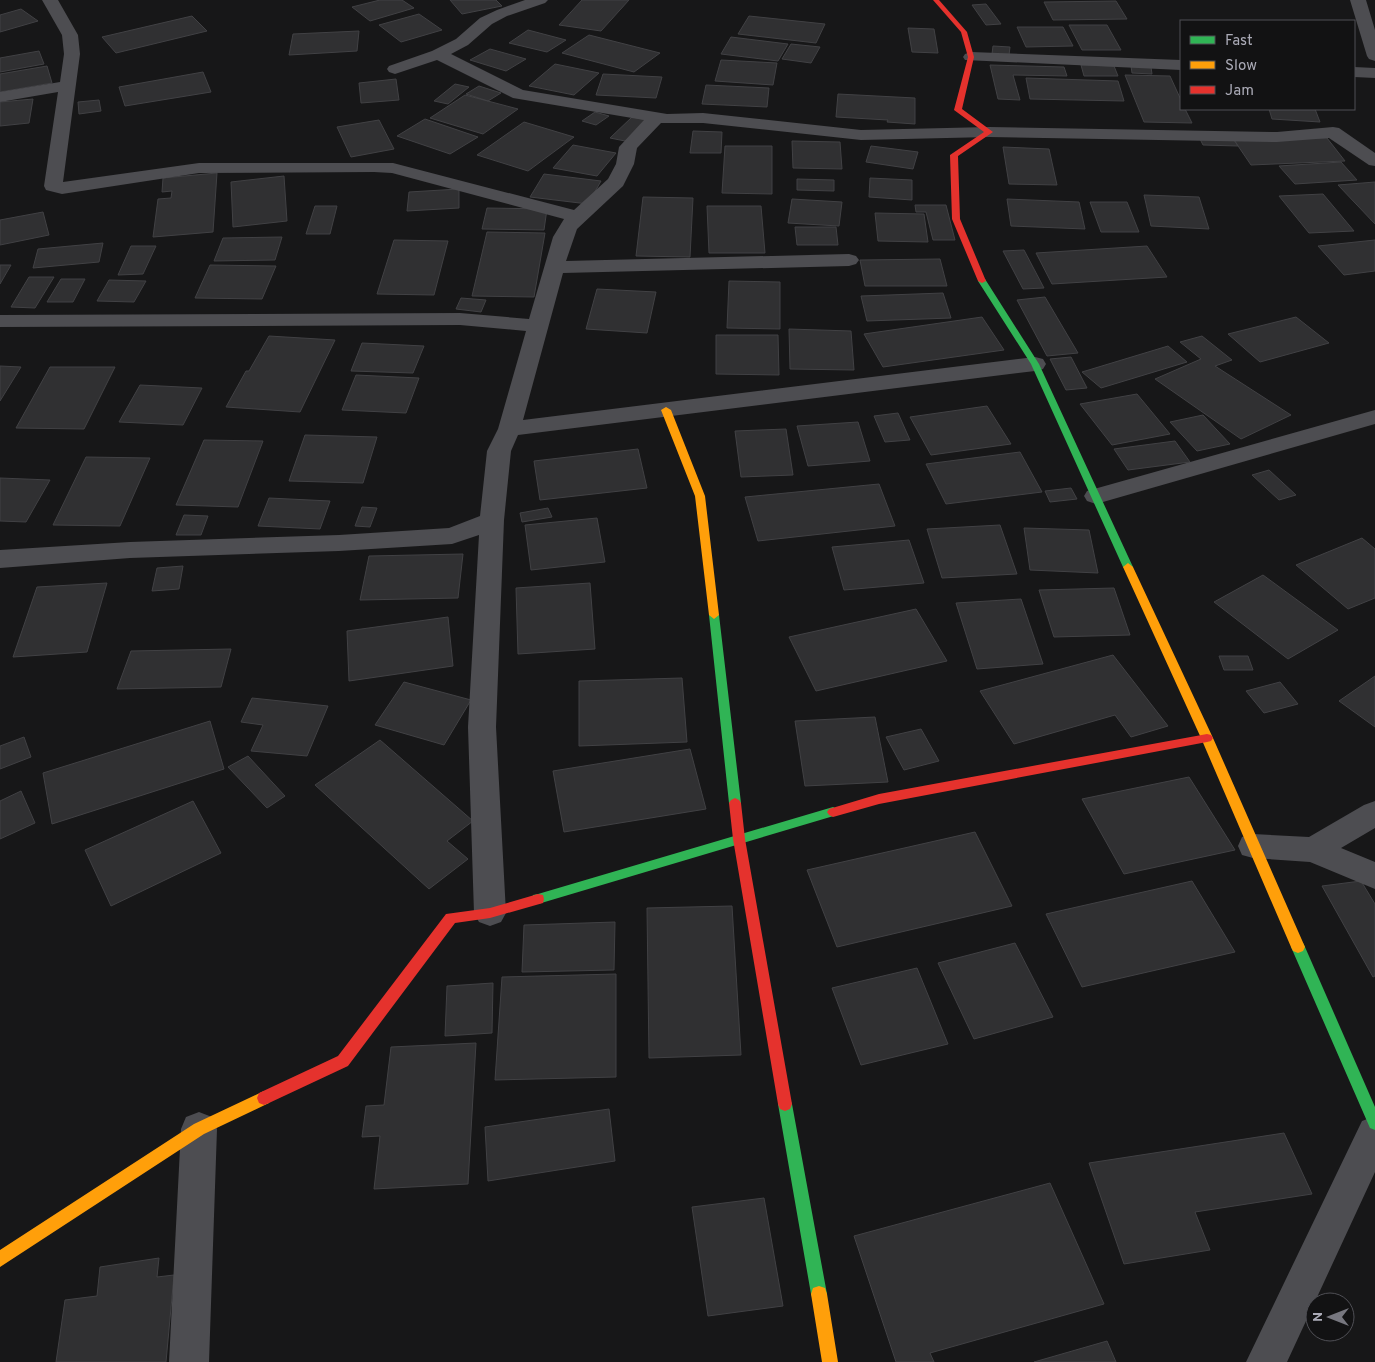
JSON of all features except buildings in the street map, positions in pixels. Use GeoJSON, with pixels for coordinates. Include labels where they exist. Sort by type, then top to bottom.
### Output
{"type":"FeatureCollection","features":[{"type":"Feature","properties":{"kind":"street"},"geometry":{"type":"LineString","coordinates":[[50,0],[70,35],[72,54],[53,186],[62,188],[199,168],[393,168],[578,218]]}},
{"type":"Feature","properties":{"kind":"street"},"geometry":{"type":"LineString","coordinates":[[395,68],[438,54],[462,42],[486,21],[502,13],[540,0]]}},
{"type":"Feature","properties":{"kind":"street"},"geometry":{"type":"LineString","coordinates":[[936,0],[964,32],[971,57],[958,110],[989,132]]}},
{"type":"Feature","properties":{"kind":"street"},"geometry":{"type":"LineString","coordinates":[[1358,0],[1375,56]]}},
{"type":"Feature","properties":{"kind":"street"},"geometry":{"type":"LineString","coordinates":[[438,54],[519,94],[667,119],[703,118],[861,135],[989,132],[1277,137],[1333,132],[1375,161]]}},
{"type":"Feature","properties":{"kind":"street"},"geometry":{"type":"LineString","coordinates":[[971,57],[1180,65]]}},
{"type":"Feature","properties":{"kind":"street"},"geometry":{"type":"LineString","coordinates":[[1355,72],[1375,73]]}},
{"type":"Feature","properties":{"kind":"street"},"geometry":{"type":"LineString","coordinates":[[0,97],[69,85]]}},
{"type":"Feature","properties":{"kind":"street"},"geometry":{"type":"LineString","coordinates":[[490,913],[482,727],[492,520],[499,451],[509,429],[568,226],[616,182],[625,164],[628,147],[655,120],[655,117]]}},
{"type":"Feature","properties":{"kind":"street"},"geometry":{"type":"LineString","coordinates":[[989,132],[954,155],[956,219],[985,288],[1035,364],[1207,738],[1375,1123]]}},
{"type":"Feature","properties":{"kind":"street"},"geometry":{"type":"LineString","coordinates":[[555,267],[849,260]]}},
{"type":"Feature","properties":{"kind":"street"},"geometry":{"type":"LineString","coordinates":[[0,321],[460,319],[538,326]]}},
{"type":"Feature","properties":{"kind":"street"},"geometry":{"type":"LineString","coordinates":[[509,429],[1035,364]]}},
{"type":"Feature","properties":{"kind":"street"},"geometry":{"type":"LineString","coordinates":[[666,410],[700,496],[739,839],[809,1243],[826,1329],[830,1362]]}},
{"type":"Feature","properties":{"kind":"street"},"geometry":{"type":"LineString","coordinates":[[1096,496],[1375,417]]}},
{"type":"Feature","properties":{"kind":"street"},"geometry":{"type":"LineString","coordinates":[[0,559],[130,550],[339,543],[452,536],[492,520]]}},
{"type":"Feature","properties":{"kind":"street"},"geometry":{"type":"LineString","coordinates":[[0,1259],[199,1129],[343,1061],[451,918],[490,913],[879,799],[1207,738]]}},
{"type":"Feature","properties":{"kind":"street"},"geometry":{"type":"LineString","coordinates":[[1313,850],[1375,813]]}},
{"type":"Feature","properties":{"kind":"street"},"geometry":{"type":"LineString","coordinates":[[1254,846],[1313,850],[1375,876]]}},
{"type":"Feature","properties":{"kind":"street"},"geometry":{"type":"LineString","coordinates":[[189,1362],[199,1129]]}},
{"type":"Feature","properties":{"kind":"street"},"geometry":{"type":"LineString","coordinates":[[1266,1362],[1375,1134]]}},
{"type":"Feature","properties":{"kind":"traffic: fast"},"geometry":{"type":"LineString","coordinates":[[982,281],[1035,364],[1128,567]]}},
{"type":"Feature","properties":{"kind":"traffic: fast"},"geometry":{"type":"LineString","coordinates":[[714,615],[735,803]]}},
{"type":"Feature","properties":{"kind":"traffic: fast"},"geometry":{"type":"LineString","coordinates":[[538,899],[833,812]]}},
{"type":"Feature","properties":{"kind":"traffic: fast"},"geometry":{"type":"LineString","coordinates":[[1298,947],[1375,1123]]}},
{"type":"Feature","properties":{"kind":"traffic: fast"},"geometry":{"type":"LineString","coordinates":[[785,1104],[819,1294]]}},
{"type":"Feature","properties":{"kind":"traffic: slow"},"geometry":{"type":"LineString","coordinates":[[666,410],[700,496],[714,615]]}},
{"type":"Feature","properties":{"kind":"traffic: slow"},"geometry":{"type":"LineString","coordinates":[[1128,567],[1207,738],[1298,947]]}},
{"type":"Feature","properties":{"kind":"traffic: slow"},"geometry":{"type":"LineString","coordinates":[[0,1259],[199,1129],[264,1098]]}},
{"type":"Feature","properties":{"kind":"traffic: slow"},"geometry":{"type":"LineString","coordinates":[[819,1294],[830,1362]]}},
{"type":"Feature","properties":{"kind":"traffic: jam"},"geometry":{"type":"LineString","coordinates":[[936,0],[964,32],[971,57],[958,110],[989,132],[954,155],[956,219],[982,281]]}},
{"type":"Feature","properties":{"kind":"traffic: jam"},"geometry":{"type":"LineString","coordinates":[[833,812],[879,799],[1207,738]]}},
{"type":"Feature","properties":{"kind":"traffic: jam"},"geometry":{"type":"LineString","coordinates":[[735,803],[739,839],[785,1104]]}},
{"type":"Feature","properties":{"kind":"traffic: jam"},"geometry":{"type":"LineString","coordinates":[[264,1098],[343,1061],[451,918],[490,913],[538,899]]}}]}
